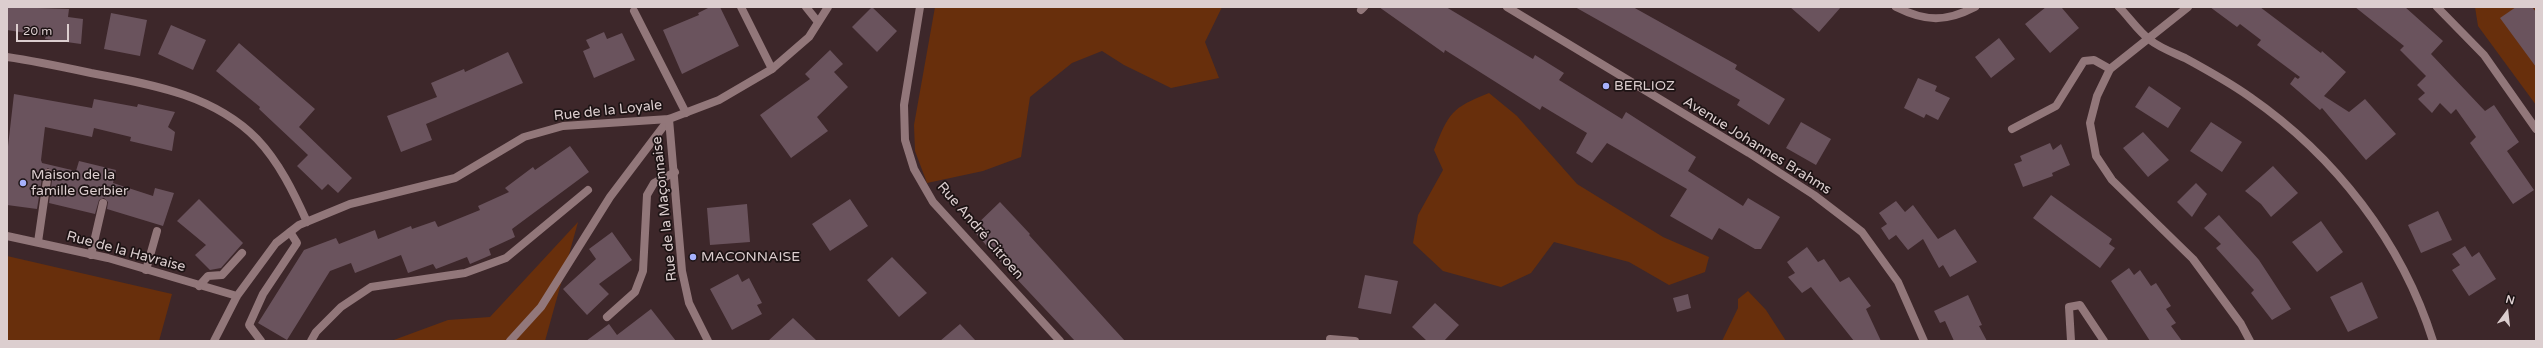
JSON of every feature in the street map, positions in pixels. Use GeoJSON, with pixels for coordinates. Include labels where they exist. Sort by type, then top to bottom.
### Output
{"type":"FeatureCollection","features":[{"type":"Feature","properties":{"kind":"street"},"geometry":{"type":"LineString","coordinates":[[741,7],[772,69]]}},
{"type":"Feature","properties":{"kind":"street"},"geometry":{"type":"LineString","coordinates":[[806,7],[818,22]]}},
{"type":"Feature","properties":{"kind":"street","name":"Rue de la Loyale"},"geometry":{"type":"LineString","coordinates":[[214,341],[237,296],[276,243],[290,232],[307,222],[350,204],[455,178],[524,137],[563,126],[669,119],[720,100],[772,69],[809,37],[828,7]]}},
{"type":"Feature","properties":{"kind":"street","name":"Rue André Citroen"},"geometry":{"type":"LineString","coordinates":[[920,7],[904,105],[905,140],[914,170],[933,202],[1060,341]]}},
{"type":"Feature","properties":{"kind":"street","name":"Avenue Johannes Brahms"},"geometry":{"type":"LineString","coordinates":[[1507,7],[1749,153],[1814,194],[1862,232],[1898,282],[1924,341]]}},
{"type":"Feature","properties":{"kind":"street"},"geometry":{"type":"LineString","coordinates":[[1896,7],[1920,17],[1942,19],[1959,15],[1975,7]]}},
{"type":"Feature","properties":{"kind":"street"},"geometry":{"type":"LineString","coordinates":[[2119,7],[2150,40],[2214,74],[2251,97],[2291,129],[2339,174],[2374,219],[2405,272],[2433,341]]}},
{"type":"Feature","properties":{"kind":"street"},"geometry":{"type":"LineString","coordinates":[[2188,7],[2150,40],[2110,70],[2097,96],[2090,123],[2096,156],[2112,180],[2193,259],[2241,324],[2250,341]]}},
{"type":"Feature","properties":{"kind":"street"},"geometry":{"type":"LineString","coordinates":[[2437,7],[2484,54],[2536,129]]}},
{"type":"Feature","properties":{"kind":"street"},"geometry":{"type":"LineString","coordinates":[[634,11],[686,112]]}},
{"type":"Feature","properties":{"kind":"street"},"geometry":{"type":"LineString","coordinates":[[7,57],[138,81],[192,97],[229,115],[257,139],[288,182],[307,222]]}},
{"type":"Feature","properties":{"kind":"street"},"geometry":{"type":"LineString","coordinates":[[2012,128],[2056,106],[2084,62],[2094,60],[2110,70]]}},
{"type":"Feature","properties":{"kind":"street"},"geometry":{"type":"LineString","coordinates":[[510,341],[541,307],[610,197],[669,119]]}},
{"type":"Feature","properties":{"kind":"street","name":"Rue de la Maçonnaise"},"geometry":{"type":"LineString","coordinates":[[669,119],[675,172],[682,271],[689,303],[708,341]]}},
{"type":"Feature","properties":{"kind":"street"},"geometry":{"type":"LineString","coordinates":[[607,317],[635,292],[643,270],[647,194],[654,183],[675,172]]}},
{"type":"Feature","properties":{"kind":"street"},"geometry":{"type":"LineString","coordinates":[[38,242],[48,173]]}},
{"type":"Feature","properties":{"kind":"street"},"geometry":{"type":"LineString","coordinates":[[311,341],[316,332],[341,307],[371,287],[465,273],[506,258],[588,190]]}},
{"type":"Feature","properties":{"kind":"street"},"geometry":{"type":"LineString","coordinates":[[92,255],[103,203]]}},
{"type":"Feature","properties":{"kind":"street"},"geometry":{"type":"LineString","coordinates":[[146,270],[156,231]]}},
{"type":"Feature","properties":{"kind":"street"},"geometry":{"type":"LineString","coordinates":[[261,341],[250,325],[263,294],[296,243],[290,232]]}},
{"type":"Feature","properties":{"kind":"street","name":"Rue de la Havraise"},"geometry":{"type":"LineString","coordinates":[[7,236],[92,255],[237,296]]}},
{"type":"Feature","properties":{"kind":"street"},"geometry":{"type":"LineString","coordinates":[[199,286],[208,276],[222,276],[242,253]]}},
{"type":"Feature","properties":{"kind":"street"},"geometry":{"type":"LineString","coordinates":[[2071,341],[2069,307],[2080,305],[2104,341]]}},
{"type":"Feature","properties":{"kind":"street"},"geometry":{"type":"LineString","coordinates":[[1330,339],[1355,341]]}},
{"type":"Feature","properties":{"kind":"shaded area"},"geometry":{"type":"Polygon","coordinates":[[[935,7],[1222,7],[1205,42],[1219,78],[1171,88],[1124,65],[1102,51],[1072,63],[1030,97],[1021,157],[983,171],[927,183],[915,151],[914,125],[935,7]]]}},
{"type":"Feature","properties":{"kind":"shaded area"},"geometry":{"type":"Polygon","coordinates":[[[2475,7],[2536,7],[2536,105],[2478,26],[2475,7]]]}},
{"type":"Feature","properties":{"kind":"shaded area"},"geometry":{"type":"Polygon","coordinates":[[[1489,93],[1517,116],[1577,184],[1663,237],[1709,257],[1705,272],[1669,285],[1629,262],[1554,242],[1531,273],[1501,287],[1443,271],[1413,243],[1418,215],[1443,170],[1434,150],[1448,120],[1453,113],[1466,103],[1489,93]]]}},
{"type":"Feature","properties":{"kind":"shaded area"},"geometry":{"type":"Polygon","coordinates":[[[578,222],[545,341],[391,341],[448,320],[490,317],[578,222]]]}},
{"type":"Feature","properties":{"kind":"shaded area"},"geometry":{"type":"Polygon","coordinates":[[[7,256],[172,294],[159,341],[7,341],[7,256]]]}},
{"type":"Feature","properties":{"kind":"shaded area"},"geometry":{"type":"Polygon","coordinates":[[[1748,291],[1766,310],[1786,341],[1722,341],[1738,308],[1738,299],[1748,291]]]}},
{"type":"Feature","properties":{"kind":"building"},"geometry":{"type":"Polygon","coordinates":[[[7,7],[69,9],[68,17],[83,19],[81,44],[45,39],[46,36],[7,30],[7,7]]]}},
{"type":"Feature","properties":{"kind":"building"},"geometry":{"type":"Polygon","coordinates":[[[710,7],[720,7],[739,46],[682,74],[663,30],[699,15],[698,13],[710,7]]]}},
{"type":"Feature","properties":{"kind":"building"},"geometry":{"type":"Polygon","coordinates":[[[872,7],[897,31],[877,52],[852,27],[872,7]]]}},
{"type":"Feature","properties":{"kind":"building"},"geometry":{"type":"Polygon","coordinates":[[[1379,7],[1446,7],[1533,59],[1535,55],[1564,73],[1559,80],[1622,119],[1626,112],[1696,157],[1688,171],[1743,206],[1748,198],[1780,217],[1761,249],[1755,249],[1719,228],[1712,240],[1670,216],[1687,189],[1607,143],[1592,163],[1576,153],[1587,133],[1542,106],[1540,110],[1445,50],[1444,53],[1379,7]]]}},
{"type":"Feature","properties":{"kind":"building"},"geometry":{"type":"Polygon","coordinates":[[[1575,7],[1633,7],[1737,65],[1735,69],[1785,99],[1769,125],[1737,105],[1740,100],[1575,7]]]}},
{"type":"Feature","properties":{"kind":"building"},"geometry":{"type":"Polygon","coordinates":[[[1790,7],[1841,7],[1819,32],[1790,7]]]}},
{"type":"Feature","properties":{"kind":"building"},"geometry":{"type":"Polygon","coordinates":[[[2046,7],[2062,8],[2079,28],[2050,53],[2025,24],[2046,7]]]}},
{"type":"Feature","properties":{"kind":"building"},"geometry":{"type":"Polygon","coordinates":[[[2210,7],[2260,7],[2321,53],[2322,51],[2346,72],[2324,96],[2349,112],[2365,99],[2396,134],[2366,160],[2322,108],[2320,110],[2290,84],[2295,77],[2298,79],[2300,77],[2257,45],[2261,40],[2240,24],[2237,27],[2210,7]]]}},
{"type":"Feature","properties":{"kind":"building"},"geometry":{"type":"Polygon","coordinates":[[[2355,7],[2405,7],[2443,41],[2431,54],[2485,111],[2494,105],[2519,142],[2507,151],[2534,190],[2513,204],[2470,143],[2476,137],[2456,109],[2451,114],[2440,103],[2432,113],[2418,99],[2425,93],[2417,85],[2426,76],[2400,50],[2404,46],[2355,7]]]}},
{"type":"Feature","properties":{"kind":"building"},"geometry":{"type":"Polygon","coordinates":[[[2516,7],[2532,7],[2536,12],[2536,67],[2500,18],[2516,7]]]}},
{"type":"Feature","properties":{"kind":"building"},"geometry":{"type":"Polygon","coordinates":[[[111,13],[147,20],[140,56],[104,49],[111,13]]]}},
{"type":"Feature","properties":{"kind":"building"},"geometry":{"type":"Polygon","coordinates":[[[171,25],[206,40],[193,70],[158,54],[171,25]]]}},
{"type":"Feature","properties":{"kind":"building"},"geometry":{"type":"Polygon","coordinates":[[[604,32],[607,39],[622,33],[635,60],[594,78],[583,51],[590,48],[586,40],[604,32]]]}},
{"type":"Feature","properties":{"kind":"building"},"geometry":{"type":"Polygon","coordinates":[[[1999,38],[2015,59],[1991,78],[1975,57],[1999,38]]]}},
{"type":"Feature","properties":{"kind":"building"},"geometry":{"type":"Polygon","coordinates":[[[239,43],[315,109],[299,127],[352,178],[338,193],[328,184],[322,190],[297,166],[308,155],[259,109],[260,107],[216,71],[239,43]]]}},
{"type":"Feature","properties":{"kind":"building"},"geometry":{"type":"Polygon","coordinates":[[[830,50],[843,64],[834,72],[848,87],[817,117],[828,131],[791,158],[760,115],[810,79],[805,74],[830,50]]]}},
{"type":"Feature","properties":{"kind":"building"},"geometry":{"type":"Polygon","coordinates":[[[508,52],[523,83],[426,124],[432,140],[401,152],[387,116],[437,97],[431,83],[464,69],[465,72],[508,52]]]}},
{"type":"Feature","properties":{"kind":"building"},"geometry":{"type":"Polygon","coordinates":[[[1918,78],[1937,86],[1935,91],[1950,98],[1938,120],[1926,114],[1924,118],[1904,108],[1918,78]]]}},
{"type":"Feature","properties":{"kind":"building"},"geometry":{"type":"Polygon","coordinates":[[[2149,86],[2181,108],[2168,128],[2135,107],[2149,86]]]}},
{"type":"Feature","properties":{"kind":"building"},"geometry":{"type":"Polygon","coordinates":[[[14,94],[92,108],[94,99],[137,107],[138,104],[175,112],[168,127],[175,132],[172,151],[130,141],[131,137],[94,128],[92,137],[45,127],[41,160],[42,163],[76,171],[79,161],[116,170],[113,183],[153,196],[155,188],[174,193],[163,226],[107,209],[108,202],[104,198],[99,200],[95,214],[49,203],[53,173],[48,168],[43,172],[37,209],[7,205],[7,155],[14,94]]]}},
{"type":"Feature","properties":{"kind":"building"},"geometry":{"type":"Polygon","coordinates":[[[1801,122],[1831,139],[1816,165],[1786,148],[1801,122]]]}},
{"type":"Feature","properties":{"kind":"building"},"geometry":{"type":"Polygon","coordinates":[[[2211,122],[2242,142],[2222,172],[2190,151],[2211,122]]]}},
{"type":"Feature","properties":{"kind":"building"},"geometry":{"type":"Polygon","coordinates":[[[2143,132],[2169,160],[2148,177],[2123,148],[2143,132]]]}},
{"type":"Feature","properties":{"kind":"building"},"geometry":{"type":"Polygon","coordinates":[[[2050,143],[2053,150],[2061,144],[2070,165],[2052,173],[2053,176],[2023,187],[2014,164],[2022,161],[2020,156],[2050,143]]]}},
{"type":"Feature","properties":{"kind":"building"},"geometry":{"type":"Polygon","coordinates":[[[570,146],[589,172],[512,229],[515,237],[489,249],[491,255],[470,264],[467,257],[436,269],[433,264],[408,273],[401,255],[355,273],[351,263],[330,271],[287,340],[258,323],[304,250],[336,238],[339,244],[375,230],[378,239],[411,226],[412,229],[435,221],[438,227],[480,210],[478,206],[509,192],[505,188],[533,167],[535,170],[570,146]]]}},
{"type":"Feature","properties":{"kind":"building"},"geometry":{"type":"Polygon","coordinates":[[[2273,166],[2298,193],[2271,217],[2261,204],[2245,191],[2273,166]]]}},
{"type":"Feature","properties":{"kind":"building"},"geometry":{"type":"Polygon","coordinates":[[[2196,183],[2207,194],[2192,217],[2177,202],[2196,183]]]}},
{"type":"Feature","properties":{"kind":"building"},"geometry":{"type":"Polygon","coordinates":[[[2051,195],[2112,239],[2109,244],[2115,248],[2100,268],[2033,218],[2051,195]]]}},
{"type":"Feature","properties":{"kind":"building"},"geometry":{"type":"Polygon","coordinates":[[[199,199],[243,243],[221,268],[210,270],[195,255],[206,245],[177,221],[199,199]]]}},
{"type":"Feature","properties":{"kind":"building"},"geometry":{"type":"Polygon","coordinates":[[[850,199],[868,226],[830,251],[812,224],[850,199]]]}},
{"type":"Feature","properties":{"kind":"building"},"geometry":{"type":"Polygon","coordinates":[[[1896,201],[1905,212],[1913,205],[1938,239],[1955,229],[1977,262],[1950,277],[1943,265],[1939,268],[1923,239],[1908,250],[1896,235],[1889,240],[1881,228],[1887,224],[1879,213],[1896,201]]]}},
{"type":"Feature","properties":{"kind":"building"},"geometry":{"type":"Polygon","coordinates":[[[1000,202],[1125,341],[1075,341],[999,260],[972,229],[1000,202]]]}},
{"type":"Feature","properties":{"kind":"building"},"geometry":{"type":"Polygon","coordinates":[[[747,204],[750,242],[710,245],[707,208],[747,204]]]}},
{"type":"Feature","properties":{"kind":"building"},"geometry":{"type":"Polygon","coordinates":[[[2438,211],[2452,240],[2421,253],[2408,225],[2438,211]]]}},
{"type":"Feature","properties":{"kind":"building"},"geometry":{"type":"Polygon","coordinates":[[[2219,215],[2259,260],[2291,309],[2272,320],[2251,293],[2254,290],[2216,248],[2221,244],[2204,228],[2219,215]]]}},
{"type":"Feature","properties":{"kind":"building"},"geometry":{"type":"Polygon","coordinates":[[[2321,221],[2343,252],[2317,272],[2292,242],[2321,221]]]}},
{"type":"Feature","properties":{"kind":"building"},"geometry":{"type":"Polygon","coordinates":[[[612,232],[632,260],[599,284],[609,294],[587,315],[563,289],[596,259],[589,249],[612,232]]]}},
{"type":"Feature","properties":{"kind":"building"},"geometry":{"type":"Polygon","coordinates":[[[2465,246],[2472,257],[2479,252],[2496,279],[2469,296],[2452,270],[2460,265],[2452,254],[2465,246]]]}},
{"type":"Feature","properties":{"kind":"building"},"geometry":{"type":"Polygon","coordinates":[[[1807,247],[1818,262],[1824,259],[1840,282],[1849,277],[1871,306],[1866,309],[1881,341],[1854,341],[1811,287],[1802,293],[1788,277],[1795,273],[1787,262],[1807,247]]]}},
{"type":"Feature","properties":{"kind":"building"},"geometry":{"type":"Polygon","coordinates":[[[892,257],[927,293],[899,317],[867,280],[892,257]]]}},
{"type":"Feature","properties":{"kind":"building"},"geometry":{"type":"Polygon","coordinates":[[[2129,268],[2134,275],[2140,270],[2151,286],[2156,283],[2171,306],[2166,309],[2176,323],[2171,326],[2182,341],[2150,341],[2111,281],[2129,268]]]}},
{"type":"Feature","properties":{"kind":"building"},"geometry":{"type":"Polygon","coordinates":[[[738,274],[742,282],[749,278],[762,303],[757,305],[762,314],[732,330],[710,289],[738,274]]]}},
{"type":"Feature","properties":{"kind":"building"},"geometry":{"type":"Polygon","coordinates":[[[1365,275],[1398,281],[1391,314],[1358,308],[1365,275]]]}},
{"type":"Feature","properties":{"kind":"building"},"geometry":{"type":"Polygon","coordinates":[[[2362,282],[2378,318],[2348,332],[2330,297],[2362,282]]]}},
{"type":"Feature","properties":{"kind":"building"},"geometry":{"type":"Polygon","coordinates":[[[1688,294],[1691,308],[1677,312],[1673,298],[1688,294]]]}},
{"type":"Feature","properties":{"kind":"building"},"geometry":{"type":"Polygon","coordinates":[[[1968,295],[1982,325],[1979,326],[1987,341],[1954,341],[1945,321],[1940,323],[1934,311],[1968,295]]]}},
{"type":"Feature","properties":{"kind":"building"},"geometry":{"type":"Polygon","coordinates":[[[1435,303],[1459,325],[1444,341],[1427,341],[1412,327],[1435,303]]]}},
{"type":"Feature","properties":{"kind":"building"},"geometry":{"type":"Polygon","coordinates":[[[651,309],[676,341],[586,341],[609,324],[617,335],[651,309]]]}},
{"type":"Feature","properties":{"kind":"building"},"geometry":{"type":"Polygon","coordinates":[[[793,318],[817,341],[768,341],[793,318]]]}},
{"type":"Feature","properties":{"kind":"building"},"geometry":{"type":"Polygon","coordinates":[[[960,324],[976,341],[940,341],[960,324]]]}},
{"type":"Feature","properties":{"kind":"place","name":"BERLIOZ"},"geometry":{"type":"Point","coordinates":[1606,86]}},
{"type":"Feature","properties":{"kind":"place","name":"Maison de la famille Gerbier"},"geometry":{"type":"Point","coordinates":[23,183]}},
{"type":"Feature","properties":{"kind":"place","name":"MACONNAISE"},"geometry":{"type":"Point","coordinates":[693,257]}}]}
